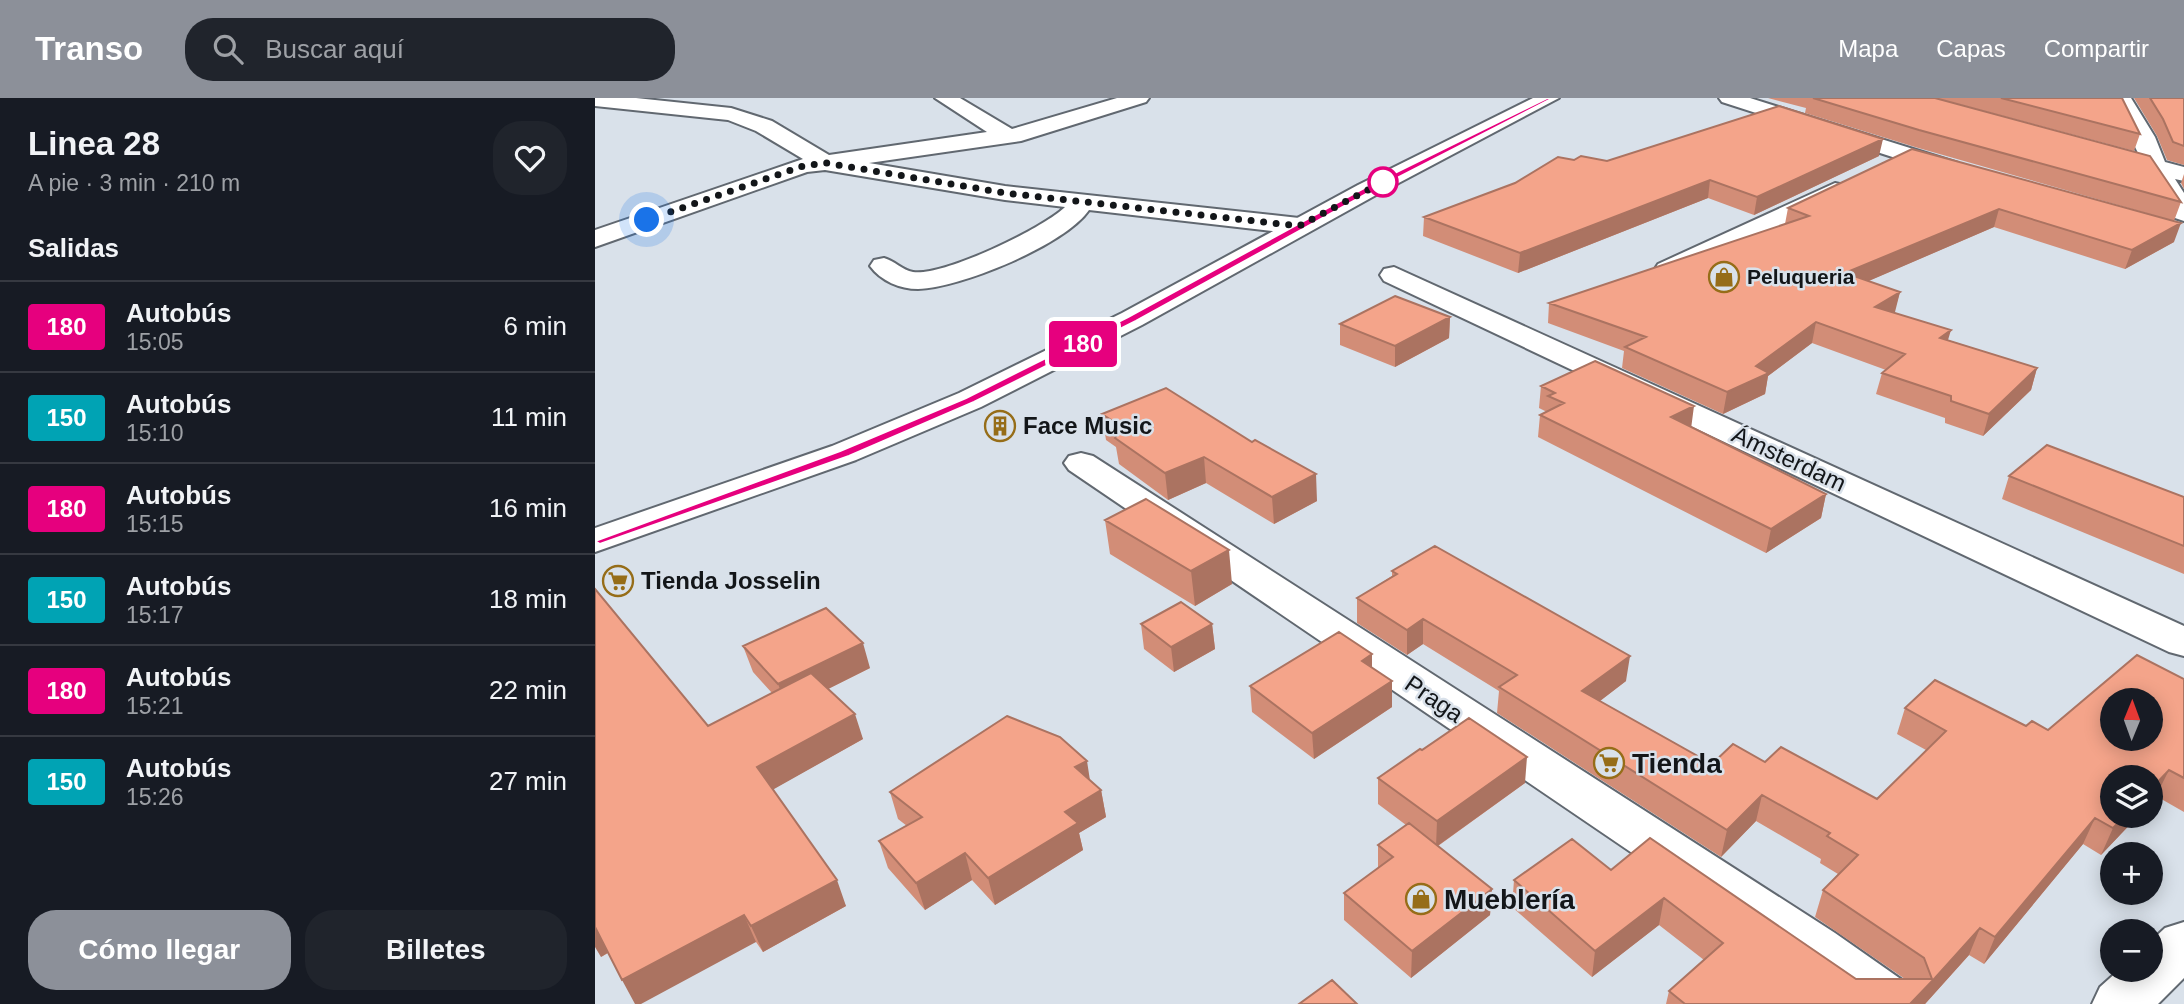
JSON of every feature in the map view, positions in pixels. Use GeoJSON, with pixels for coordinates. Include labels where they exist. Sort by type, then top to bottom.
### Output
{"type":"FeatureCollection","features":[{"type":"Feature","properties":{"kind":"street"},"geometry":{"type":"LineString","coordinates":[[945,98],[1009,136]]}},
{"type":"Feature","properties":{"kind":"street"},"geometry":{"type":"LineString","coordinates":[[1082,98],[1105,108]]}},
{"type":"Feature","properties":{"kind":"street"},"geometry":{"type":"LineString","coordinates":[[595,239],[803,166],[1009,136],[1139,98]]}},
{"type":"Feature","properties":{"kind":"street"},"geometry":{"type":"LineString","coordinates":[[595,541],[844,453],[970,400],[1132,319],[1299,226],[1549,98]]}},
{"type":"Feature","properties":{"kind":"street"},"geometry":{"type":"LineString","coordinates":[[1729,98],[1972,174]]}},
{"type":"Feature","properties":{"kind":"street"},"geometry":{"type":"LineString","coordinates":[[2121,98],[2144,137],[2180,226]]}},
{"type":"Feature","properties":{"kind":"street"},"geometry":{"type":"LineString","coordinates":[[595,100],[731,114],[764,126],[826,163],[1005,193],[1299,226]]}},
{"type":"Feature","properties":{"kind":"street"},"geometry":{"type":"LineString","coordinates":[[2088,148],[2184,174]]}},
{"type":"Feature","properties":{"kind":"street"},"geometry":{"type":"LineString","coordinates":[[1882,167],[1906,155]]}},
{"type":"Feature","properties":{"kind":"street"},"geometry":{"type":"LineString","coordinates":[[1661,273],[1857,179]]}},
{"type":"Feature","properties":{"kind":"street"},"geometry":{"type":"LineString","coordinates":[[884,266],[897,277],[922,280],[961,270],[1038,236],[1073,214],[1081,202]]}},
{"type":"Feature","properties":{"kind":"street","name":"Ámsterdam"},"geometry":{"type":"LineString","coordinates":[[1394,275],[2184,642]]}},
{"type":"Feature","properties":{"kind":"street","name":"Praga"},"geometry":{"type":"LineString","coordinates":[[1081,463],[1424,693],[1816,949],[1892,1004]]}},
{"type":"Feature","properties":{"kind":"street"},"geometry":{"type":"LineString","coordinates":[[2120,1004],[2184,944]]}},
{"type":"Feature","properties":{"kind":"building"},"geometry":{"type":"Polygon","coordinates":[[[1813,98],[1935,98],[2150,156],[2181,202],[1919,130],[1813,98]]]}},
{"type":"Feature","properties":{"kind":"building"},"geometry":{"type":"Polygon","coordinates":[[[2001,98],[2122,98],[2140,134],[2001,98]]]}},
{"type":"Feature","properties":{"kind":"building"},"geometry":{"type":"Polygon","coordinates":[[[2150,98],[2184,98],[2184,146],[2173,142],[2150,98]]]}},
{"type":"Feature","properties":{"kind":"building"},"geometry":{"type":"Polygon","coordinates":[[[1779,106],[1883,139],[1757,197],[1710,180],[1520,253],[1424,217],[1515,183],[1558,157],[1574,160],[1581,156],[1607,161],[1779,106]]]}},
{"type":"Feature","properties":{"kind":"building"},"geometry":{"type":"Polygon","coordinates":[[[1912,149],[2181,223],[2132,250],[1999,209],[1845,273],[1900,292],[1875,307],[1951,330],[1940,338],[2037,368],[1989,414],[1951,401],[1951,396],[1882,373],[1905,354],[1816,322],[1756,366],[1769,373],[1727,392],[1625,347],[1646,337],[1549,303],[1809,216],[1788,208],[1912,149]]]}},
{"type":"Feature","properties":{"kind":"building"},"geometry":{"type":"Polygon","coordinates":[[[1395,296],[1450,317],[1395,346],[1340,324],[1395,296]]]}},
{"type":"Feature","properties":{"kind":"building"},"geometry":{"type":"Polygon","coordinates":[[[1595,361],[1694,406],[1671,417],[1826,494],[1771,529],[1540,415],[1564,403],[1548,396],[1555,393],[1541,386],[1595,361]]]}},
{"type":"Feature","properties":{"kind":"building"},"geometry":{"type":"Polygon","coordinates":[[[1166,388],[1252,442],[1255,440],[1316,474],[1272,497],[1204,457],[1165,473],[1115,438],[1122,427],[1102,414],[1166,388]]]}},
{"type":"Feature","properties":{"kind":"building"},"geometry":{"type":"Polygon","coordinates":[[[2047,445],[2184,497],[2184,546],[2009,476],[2047,445]]]}},
{"type":"Feature","properties":{"kind":"building"},"geometry":{"type":"Polygon","coordinates":[[[1146,499],[1229,550],[1191,571],[1105,520],[1146,499]]]}},
{"type":"Feature","properties":{"kind":"building"},"geometry":{"type":"Polygon","coordinates":[[[1435,546],[1630,656],[1582,691],[1712,764],[1733,744],[1765,762],[1781,747],[1877,799],[1946,731],[1905,708],[1935,680],[2026,726],[2032,721],[2048,730],[2137,655],[2184,679],[2184,778],[2169,770],[2163,776],[2163,765],[2100,765],[2100,821],[2095,818],[1995,937],[1980,928],[1910,1004],[1685,1004],[1669,991],[1723,943],[1664,898],[1595,951],[1514,880],[1572,839],[1611,870],[1650,838],[1856,979],[1932,979],[1924,958],[1823,890],[1858,855],[1827,836],[1830,833],[1762,795],[1727,830],[1499,687],[1517,675],[1423,619],[1407,630],[1357,598],[1397,574],[1392,571],[1435,546]]]}},
{"type":"Feature","properties":{"kind":"building"},"geometry":{"type":"Polygon","coordinates":[[[595,589],[708,726],[811,673],[855,714],[757,767],[837,880],[751,926],[744,915],[622,980],[595,927],[595,589]]]}},
{"type":"Feature","properties":{"kind":"building"},"geometry":{"type":"Polygon","coordinates":[[[1181,602],[1212,624],[1171,647],[1141,624],[1181,602]]]}},
{"type":"Feature","properties":{"kind":"building"},"geometry":{"type":"Polygon","coordinates":[[[826,608],[863,643],[778,684],[743,646],[826,608]]]}},
{"type":"Feature","properties":{"kind":"building"},"geometry":{"type":"Polygon","coordinates":[[[1339,632],[1372,654],[1362,661],[1392,681],[1312,733],[1250,686],[1339,632]]]}},
{"type":"Feature","properties":{"kind":"building"},"geometry":{"type":"Polygon","coordinates":[[[1007,716],[1060,737],[1087,761],[1075,767],[1101,790],[1065,812],[1078,823],[988,878],[965,853],[916,883],[879,841],[922,817],[890,792],[1007,716]]]}},
{"type":"Feature","properties":{"kind":"building"},"geometry":{"type":"Polygon","coordinates":[[[1469,718],[1527,757],[1437,821],[1378,778],[1420,749],[1469,718]]]}},
{"type":"Feature","properties":{"kind":"building","name":"Mueblería"},"geometry":{"type":"Polygon","coordinates":[[[1409,823],[1492,889],[1412,951],[1344,893],[1393,857],[1378,845],[1409,823]]]}},
{"type":"Feature","properties":{"kind":"building"},"geometry":{"type":"Polygon","coordinates":[[[1332,980],[1357,1004],[1299,1004],[1332,980]]]}},
{"type":"Feature","properties":{"kind":"bus line","name":"180"},"geometry":{"type":"LineString","coordinates":[[595,541],[844,453],[970,400],[1132,319],[1299,226],[1549,98]]}},
{"type":"Feature","properties":{"kind":"place","name":"Peluqueria"},"geometry":{"type":"Point","coordinates":[1724,277]}},
{"type":"Feature","properties":{"kind":"place","name":"Face Music"},"geometry":{"type":"Point","coordinates":[1000,426]}},
{"type":"Feature","properties":{"kind":"place","name":"Tienda Josselin"},"geometry":{"type":"Point","coordinates":[618,581]}},
{"type":"Feature","properties":{"kind":"place","name":"Tienda"},"geometry":{"type":"Point","coordinates":[1609,763]}},
{"type":"Feature","properties":{"kind":"place","name":"Mueblería"},"geometry":{"type":"Point","coordinates":[1421,899]}},
{"type":"Feature","properties":{"kind":"route"},"geometry":{"type":"LineString","coordinates":[[647,220],[803,166],[826,163],[1005,193],[1299,226],[1383,182]]}}]}
